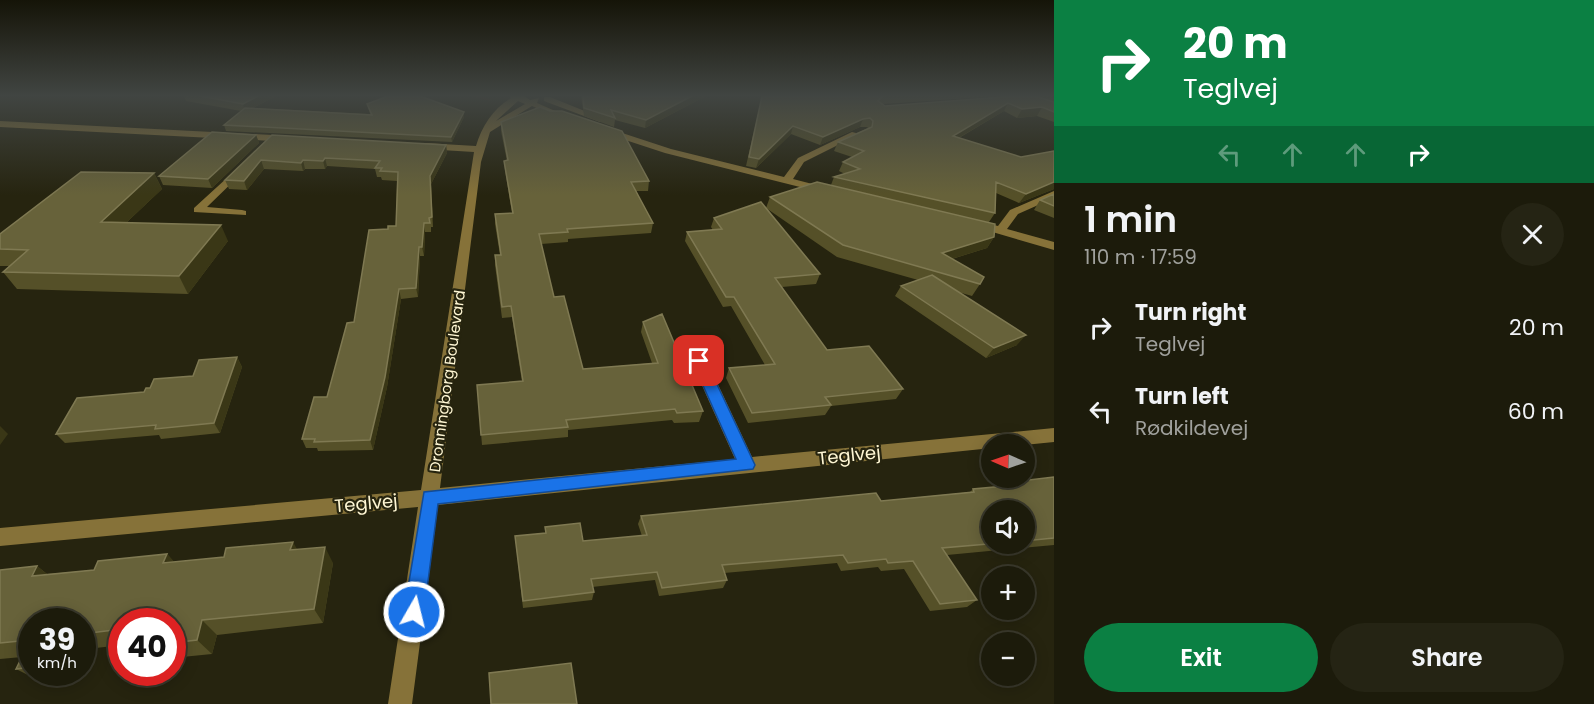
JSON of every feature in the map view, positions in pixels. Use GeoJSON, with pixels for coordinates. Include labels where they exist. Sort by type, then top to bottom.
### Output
{"type":"FeatureCollection","features":[{"type":"Feature","properties":{"kind":"street"},"geometry":{"type":"LineString","coordinates":[[72,129],[268,142],[306,140]]}},
{"type":"Feature","properties":{"kind":"street"},"geometry":{"type":"LineString","coordinates":[[602,129],[668,151],[831,192]]}},
{"type":"Feature","properties":{"kind":"street"},"geometry":{"type":"LineString","coordinates":[[626,129],[726,166]]}},
{"type":"Feature","properties":{"kind":"street","name":"Dronningborg Boulevard"},"geometry":{"type":"LineString","coordinates":[[400,704],[479,149],[488,130]]}},
{"type":"Feature","properties":{"kind":"street"},"geometry":{"type":"LineString","coordinates":[[786,181],[801,160],[864,131]]}},
{"type":"Feature","properties":{"kind":"street"},"geometry":{"type":"LineString","coordinates":[[418,146],[479,149]]}},
{"type":"Feature","properties":{"kind":"street"},"geometry":{"type":"LineString","coordinates":[[242,213],[198,210],[247,162]]}},
{"type":"Feature","properties":{"kind":"street"},"geometry":{"type":"LineString","coordinates":[[1001,230],[1014,212],[1054,194]]}},
{"type":"Feature","properties":{"kind":"street"},"geometry":{"type":"LineString","coordinates":[[967,222],[1054,246]]}},
{"type":"Feature","properties":{"kind":"street"},"geometry":{"type":"LineString","coordinates":[[699,361],[747,465]]}},
{"type":"Feature","properties":{"kind":"street","name":"Teglvej"},"geometry":{"type":"LineString","coordinates":[[0,537],[1054,435]]}},
{"type":"Feature","properties":{"kind":"building"},"geometry":{"type":"Polygon","coordinates":[[[297,129],[455,129],[451,137],[297,129]]]}},
{"type":"Feature","properties":{"kind":"building"},"geometry":{"type":"Polygon","coordinates":[[[502,129],[616,129],[622,131],[649,181],[631,182],[653,223],[567,229],[568,232],[539,234],[554,297],[564,296],[583,369],[658,363],[643,322],[662,314],[703,411],[677,413],[675,409],[566,420],[568,427],[481,435],[477,385],[523,381],[511,306],[502,307],[495,255],[501,255],[495,214],[513,213],[504,161],[508,160],[502,129]]]}},
{"type":"Feature","properties":{"kind":"building"},"geometry":{"type":"Polygon","coordinates":[[[755,129],[790,129],[759,159],[749,157],[755,129]]]}},
{"type":"Feature","properties":{"kind":"building"},"geometry":{"type":"Polygon","coordinates":[[[801,129],[841,129],[823,137],[801,129]]]}},
{"type":"Feature","properties":{"kind":"building"},"geometry":{"type":"Polygon","coordinates":[[[868,129],[965,129],[953,136],[1021,157],[1054,151],[1054,182],[1026,194],[996,182],[995,213],[834,177],[860,169],[843,162],[864,151],[838,142],[868,129]]]}},
{"type":"Feature","properties":{"kind":"building"},"geometry":{"type":"Polygon","coordinates":[[[212,132],[256,135],[208,179],[159,176],[212,132]]]}},
{"type":"Feature","properties":{"kind":"building"},"geometry":{"type":"Polygon","coordinates":[[[272,135],[446,145],[430,176],[432,217],[429,218],[430,223],[424,223],[422,247],[419,247],[416,288],[399,289],[385,377],[370,440],[314,442],[315,439],[302,439],[314,397],[327,397],[347,323],[354,322],[369,230],[396,226],[398,172],[380,171],[382,168],[375,168],[380,161],[325,158],[323,161],[303,160],[301,163],[261,160],[244,181],[225,180],[272,135]]]}},
{"type":"Feature","properties":{"kind":"building"},"geometry":{"type":"Polygon","coordinates":[[[81,172],[154,173],[101,222],[221,225],[179,276],[3,272],[28,250],[0,249],[0,234],[81,172]]]}},
{"type":"Feature","properties":{"kind":"building"},"geometry":{"type":"Polygon","coordinates":[[[817,182],[995,224],[994,237],[942,253],[984,277],[980,284],[843,245],[770,197],[817,182]]]}},
{"type":"Feature","properties":{"kind":"building"},"geometry":{"type":"Polygon","coordinates":[[[1054,194],[1054,206],[1040,200],[1054,194]]]}},
{"type":"Feature","properties":{"kind":"building"},"geometry":{"type":"Polygon","coordinates":[[[761,202],[820,274],[775,278],[827,350],[869,346],[903,389],[825,397],[831,405],[752,413],[729,368],[775,364],[734,297],[726,297],[687,232],[722,229],[714,218],[761,202]]]}},
{"type":"Feature","properties":{"kind":"building"},"geometry":{"type":"Polygon","coordinates":[[[932,275],[1026,335],[994,348],[901,286],[932,275]]]}},
{"type":"Feature","properties":{"kind":"building"},"geometry":{"type":"Polygon","coordinates":[[[237,357],[214,423],[155,429],[156,425],[56,434],[77,398],[144,392],[146,388],[150,388],[154,379],[193,376],[199,360],[237,357]]]}},
{"type":"Feature","properties":{"kind":"building"},"geometry":{"type":"Polygon","coordinates":[[[1054,477],[1054,538],[1035,540],[1035,500],[981,500],[981,545],[942,548],[977,600],[940,604],[913,561],[888,563],[886,559],[848,563],[843,555],[722,565],[727,580],[662,588],[657,572],[591,579],[594,592],[523,601],[515,536],[546,533],[545,527],[580,523],[583,541],[647,535],[641,516],[876,493],[881,501],[974,492],[973,489],[984,488],[1035,488],[1035,479],[1054,477]]]}},
{"type":"Feature","properties":{"kind":"building"},"geometry":{"type":"Polygon","coordinates":[[[293,542],[290,550],[325,547],[314,609],[202,620],[197,640],[186,641],[186,608],[108,608],[108,631],[96,632],[96,608],[18,608],[18,641],[0,643],[0,570],[37,566],[32,576],[94,570],[98,561],[167,554],[163,563],[224,557],[226,548],[293,542]]]}},
{"type":"Feature","properties":{"kind":"building"},"geometry":{"type":"Polygon","coordinates":[[[571,663],[577,704],[491,704],[489,673],[571,663]]]}},
{"type":"Feature","properties":{"kind":"route"},"geometry":{"type":"LineString","coordinates":[[414,612],[430,497],[747,465],[699,361]]}}]}
